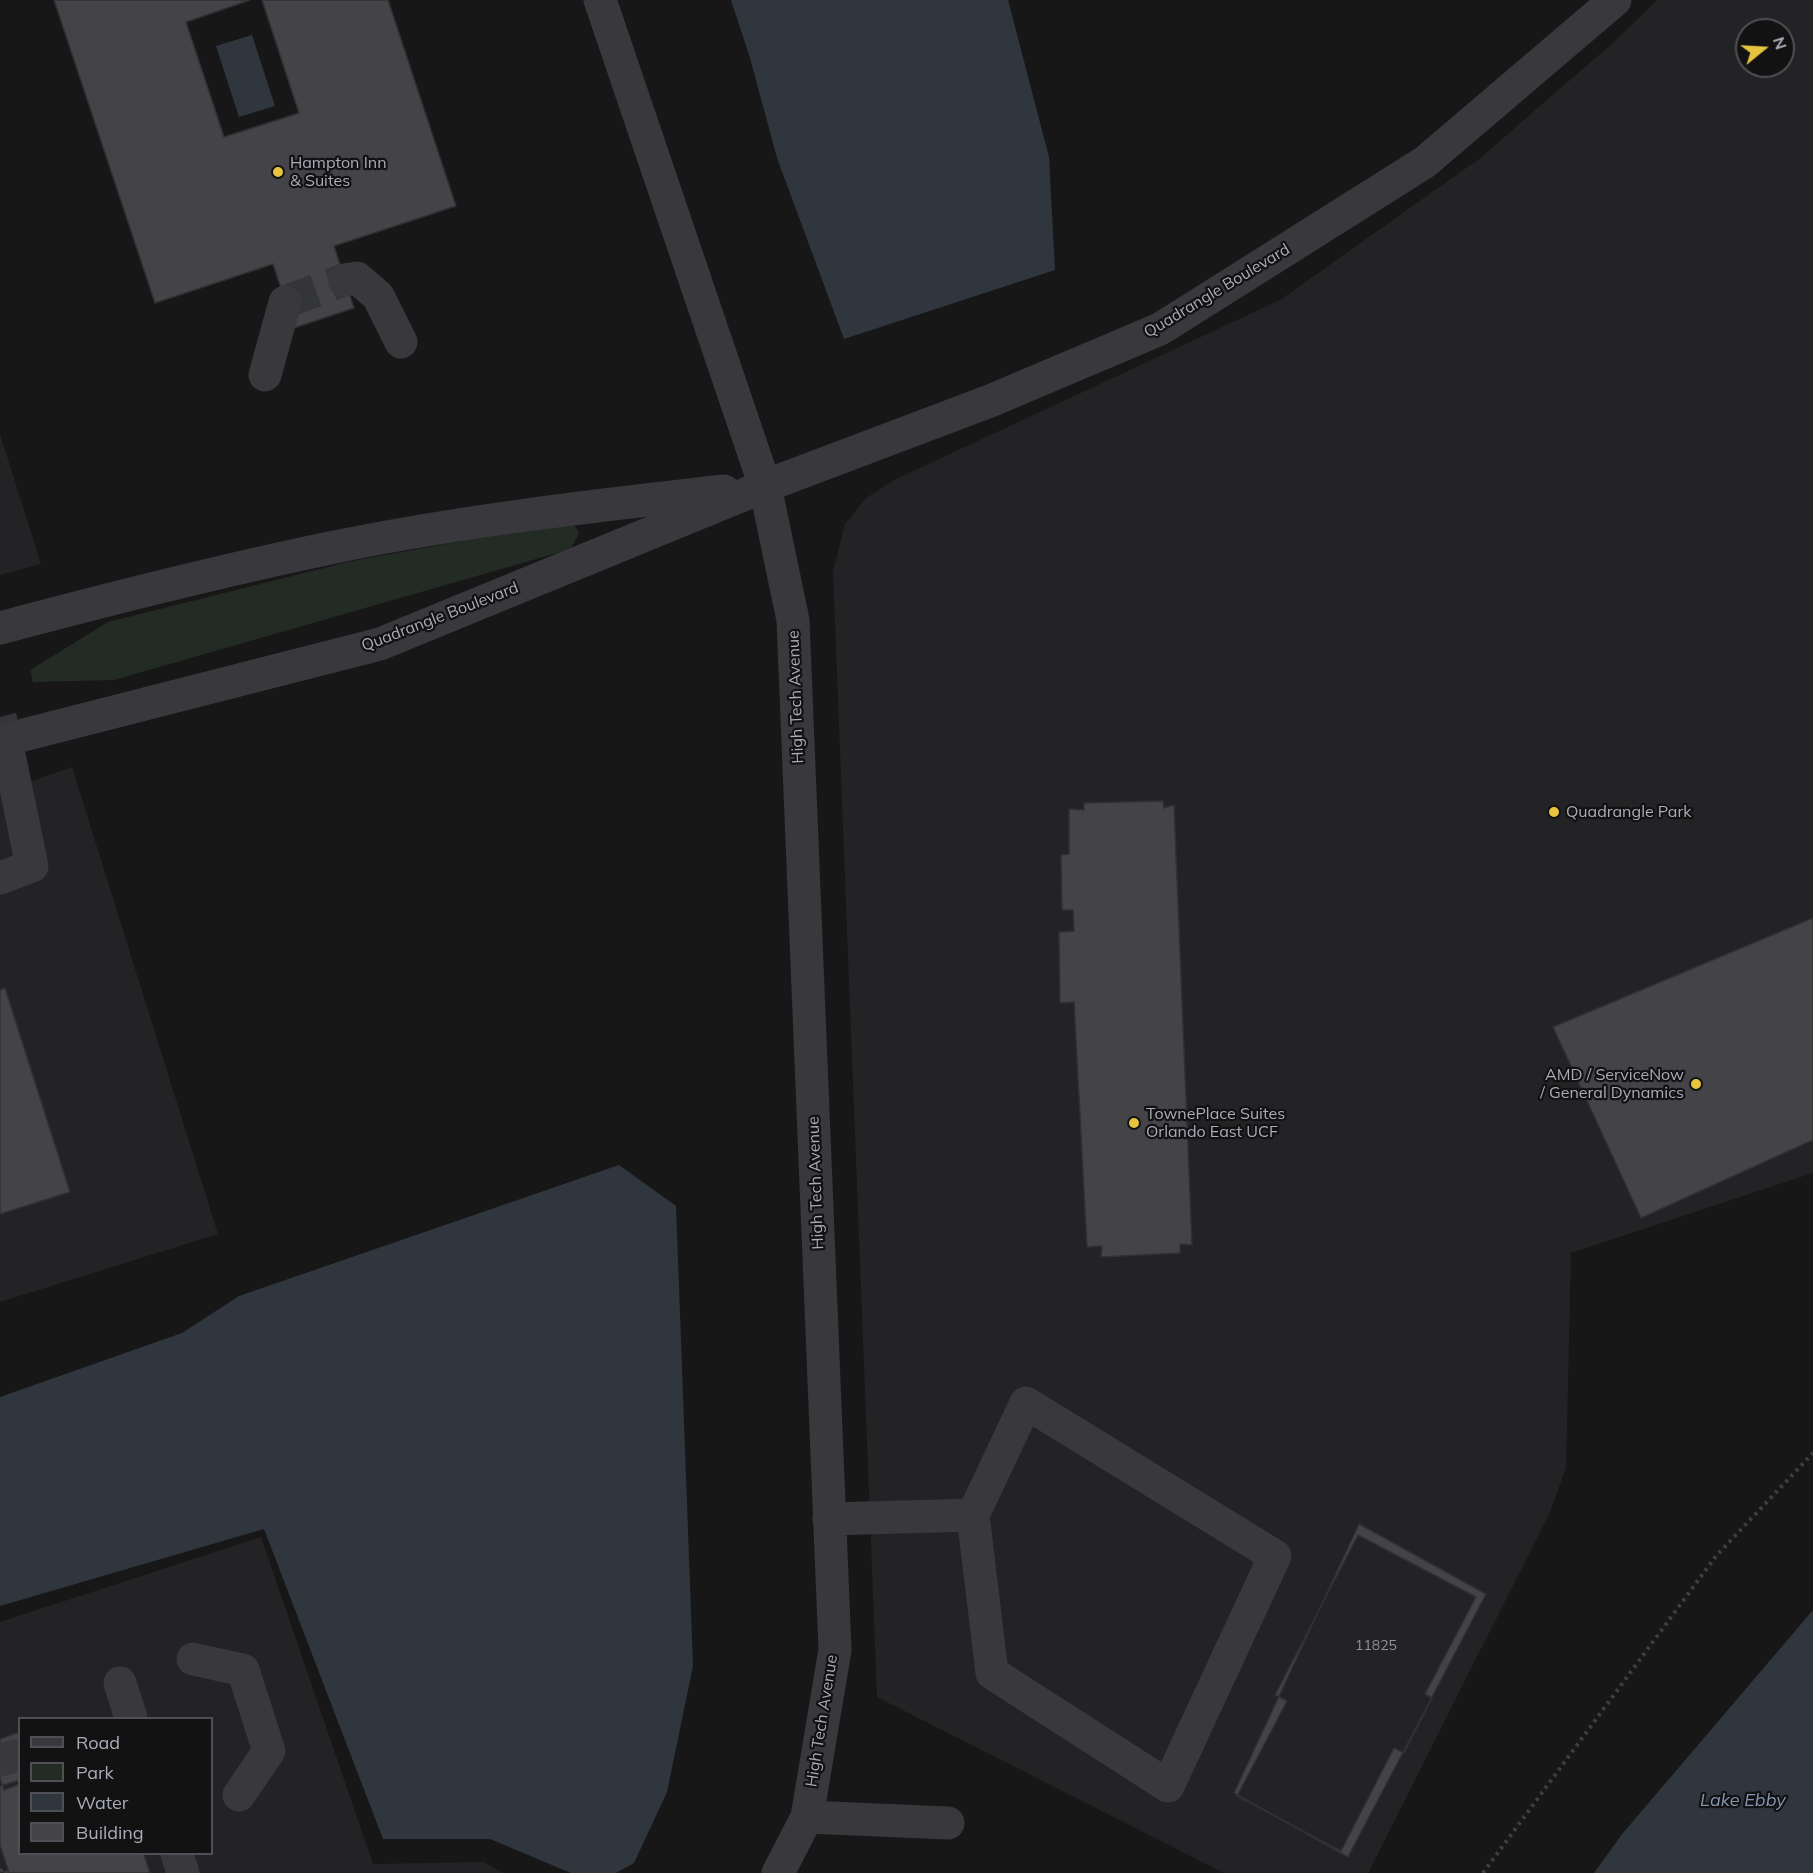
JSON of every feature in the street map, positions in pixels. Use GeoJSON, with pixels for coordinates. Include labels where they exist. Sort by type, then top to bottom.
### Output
{"type":"FeatureCollection","features":[{"type":"Feature","properties":{"kind":"street","name":"High Tech Avenue"},"geometry":{"type":"LineString","coordinates":[[600,0],[765,486],[793,620],[835,1650],[807,1817],[778,1873]]}},
{"type":"Feature","properties":{"kind":"street","name":"Quadrangle Boulevard"},"geometry":{"type":"LineString","coordinates":[[3,741],[380,644],[765,486],[990,401],[1160,329],[1425,162],[1615,0]]}},
{"type":"Feature","properties":{"kind":"street"},"geometry":{"type":"LineString","coordinates":[[344,280],[357,278],[378,296],[401,342]]}},
{"type":"Feature","properties":{"kind":"street"},"geometry":{"type":"LineString","coordinates":[[265,375],[285,302]]}},
{"type":"Feature","properties":{"kind":"street","name":"Quadrangle Boulevard"},"geometry":{"type":"LineString","coordinates":[[0,628],[128,594],[332,548],[539,513],[765,486]]}},
{"type":"Feature","properties":{"kind":"street"},"geometry":{"type":"LineString","coordinates":[[0,878],[32,866],[3,741]]}},
{"type":"Feature","properties":{"kind":"street"},"geometry":{"type":"LineString","coordinates":[[1026,1403],[1275,1556],[1168,1786],[992,1673],[973,1515],[1026,1403]]}},
{"type":"Feature","properties":{"kind":"street"},"geometry":{"type":"LineString","coordinates":[[829,1519],[973,1515]]}},
{"type":"Feature","properties":{"kind":"street"},"geometry":{"type":"LineString","coordinates":[[193,1659],[243,1670],[269,1751],[239,1795]]}},
{"type":"Feature","properties":{"kind":"street"},"geometry":{"type":"LineString","coordinates":[[120,1683],[130,1717]]}},
{"type":"Feature","properties":{"kind":"street"},"geometry":{"type":"LineString","coordinates":[[0,1760],[18,1756]]}},
{"type":"Feature","properties":{"kind":"street"},"geometry":{"type":"LineString","coordinates":[[807,1817],[948,1823]]}},
{"type":"Feature","properties":{"kind":"street"},"geometry":{"type":"LineString","coordinates":[[177,1855],[183,1873]]}},
{"type":"Feature","properties":{"kind":"path"},"geometry":{"type":"LineString","coordinates":[[1482,1873],[1716,1556],[1813,1453]]}},
{"type":"Feature","properties":{"kind":"path"},"geometry":{"type":"LineString","coordinates":[[0,1871],[4,1869],[6,1873]]}},
{"type":"Feature","properties":{"kind":"shaded area"},"geometry":{"type":"Polygon","coordinates":[[[1657,0],[1813,0],[1813,1173],[1571,1253],[1566,1468],[1550,1512],[1368,1873],[1224,1873],[877,1697],[833,572],[845,524],[866,498],[894,480],[1280,300],[1479,159],[1615,41],[1657,0]]]}},
{"type":"Feature","properties":{"kind":"shaded area"},"geometry":{"type":"Polygon","coordinates":[[[0,434],[41,564],[0,575],[0,434]]]}},
{"type":"Feature","properties":{"kind":"shaded area"},"geometry":{"type":"Polygon","coordinates":[[[72,767],[218,1234],[0,1302],[0,792],[72,767]]]}},
{"type":"Feature","properties":{"kind":"shaded area"},"geometry":{"type":"Polygon","coordinates":[[[261,1537],[373,1864],[484,1862],[503,1873],[0,1873],[0,1622],[261,1537]]]}},
{"type":"Feature","properties":{"kind":"green space"},"geometry":{"type":"Polygon","coordinates":[[[572,521],[579,533],[571,549],[114,680],[33,682],[30,670],[108,622],[352,561],[572,521]]]}},
{"type":"Feature","properties":{"kind":"water"},"geometry":{"type":"Polygon","coordinates":[[[731,0],[1008,0],[1049,157],[1055,270],[844,339],[777,158],[750,58],[731,0]]]}},
{"type":"Feature","properties":{"kind":"water"},"geometry":{"type":"Polygon","coordinates":[[[252,35],[275,106],[239,117],[216,46],[252,35]]]}},
{"type":"Feature","properties":{"kind":"water"},"geometry":{"type":"Polygon","coordinates":[[[619,1165],[676,1206],[693,1666],[667,1792],[634,1863],[616,1873],[571,1873],[490,1839],[383,1839],[264,1529],[0,1606],[0,1397],[182,1333],[239,1296],[619,1165]]]}},
{"type":"Feature","properties":{"kind":"water","name":"Lake Ebby"},"geometry":{"type":"Polygon","coordinates":[[[1813,1610],[1813,1873],[1594,1873],[1623,1833],[1813,1610]]]}},
{"type":"Feature","properties":{"kind":"building","name":"Hampton Inn & Suites"},"geometry":{"type":"Polygon","coordinates":[[[54,0],[250,0],[186,22],[224,137],[299,113],[262,0],[388,0],[456,206],[334,246],[354,308],[294,328],[273,264],[155,303],[54,0]]]}},
{"type":"Feature","properties":{"kind":"building","name":"TownePlace Suites Orlando East UCF"},"geometry":{"type":"Polygon","coordinates":[[[1163,801],[1164,808],[1174,805],[1192,1245],[1180,1244],[1180,1253],[1101,1257],[1102,1246],[1087,1247],[1074,1002],[1060,1003],[1059,932],[1074,931],[1073,910],[1062,910],[1061,855],[1069,854],[1069,809],[1084,810],[1084,803],[1163,801]]]}},
{"type":"Feature","properties":{"kind":"building","name":"AMD / ServiceNow / General Dynamics"},"geometry":{"type":"Polygon","coordinates":[[[1813,918],[1813,1140],[1641,1218],[1553,1027],[1813,918]]]}},
{"type":"Feature","properties":{"kind":"building"},"geometry":{"type":"Polygon","coordinates":[[[5,988],[70,1192],[0,1214],[0,990],[5,988]]]}},
{"type":"Feature","properties":{"kind":"building"},"geometry":{"type":"Polygon","coordinates":[[[1359,1524],[1486,1594],[1348,1857],[1234,1793],[1359,1524]]]}},
{"type":"Feature","properties":{"kind":"building"},"geometry":{"type":"Polygon","coordinates":[[[1358,1535],[1476,1597],[1425,1694],[1432,1698],[1404,1753],[1394,1748],[1341,1851],[1237,1796],[1287,1701],[1275,1695],[1358,1535]]]}},
{"type":"Feature","properties":{"kind":"building"},"geometry":{"type":"Polygon","coordinates":[[[18,1733],[18,1785],[4,1790],[0,1779],[0,1739],[18,1733]]]}},
{"type":"Feature","properties":{"kind":"building"},"geometry":{"type":"Polygon","coordinates":[[[18,1781],[18,1855],[144,1855],[150,1873],[9,1873],[0,1845],[0,1786],[18,1781]]]}},
{"type":"Feature","properties":{"kind":"tunnel"},"geometry":{"type":"LineString","coordinates":[[285,302],[344,280]]}},
{"type":"Feature","properties":{"kind":"tunnel"},"geometry":{"type":"LineString","coordinates":[[0,717],[6,740]]}},
{"type":"Feature","properties":{"kind":"place","name":"Hampton Inn & Suites"},"geometry":{"type":"Point","coordinates":[278,172]}},
{"type":"Feature","properties":{"kind":"place","name":"Quadrangle Park"},"geometry":{"type":"Point","coordinates":[1554,812]}},
{"type":"Feature","properties":{"kind":"place","name":"AMD / ServiceNow / General Dynamics"},"geometry":{"type":"Point","coordinates":[1696,1084]}},
{"type":"Feature","properties":{"kind":"place","name":"TownePlace Suites Orlando East UCF"},"geometry":{"type":"Point","coordinates":[1134,1123]}}]}
